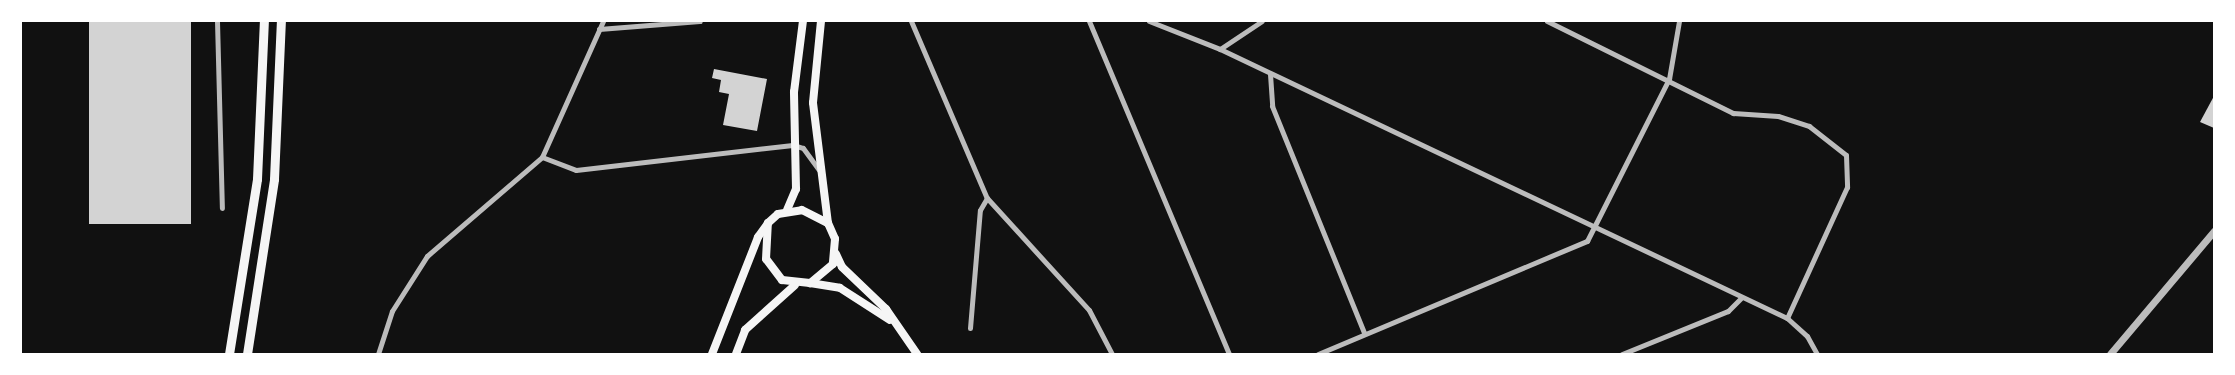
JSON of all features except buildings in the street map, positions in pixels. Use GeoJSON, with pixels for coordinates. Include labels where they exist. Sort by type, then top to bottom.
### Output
{"type":"FeatureCollection","features":[{"type":"Feature","properties":{"kind":"main road"},"geometry":{"type":"LineString","coordinates":[[229,354],[257,179],[264,21]]}},
{"type":"Feature","properties":{"kind":"main road"},"geometry":{"type":"LineString","coordinates":[[247,354],[274,179],[281,21]]}},
{"type":"Feature","properties":{"kind":"main road"},"geometry":{"type":"LineString","coordinates":[[712,354],[732,297],[768,223],[787,210],[796,189],[794,92],[803,21]]}},
{"type":"Feature","properties":{"kind":"main road"},"geometry":{"type":"LineString","coordinates":[[821,21],[813,102],[819,170],[828,224],[836,254],[842,267],[875,295],[917,354]]}},
{"type":"Feature","properties":{"kind":"main road"},"geometry":{"type":"LineString","coordinates":[[787,210],[813,213],[828,224]]}},
{"type":"Feature","properties":{"kind":"main road"},"geometry":{"type":"LineString","coordinates":[[768,223],[766,259],[782,280],[795,285],[810,284],[840,288],[892,321]]}},
{"type":"Feature","properties":{"kind":"main road"},"geometry":{"type":"LineString","coordinates":[[810,284],[827,272],[836,254]]}},
{"type":"Feature","properties":{"kind":"main road"},"geometry":{"type":"LineString","coordinates":[[736,354],[745,330],[795,285]]}},
{"type":"Feature","properties":{"kind":"street"},"geometry":{"type":"LineString","coordinates":[[217,21],[222,208]]}},
{"type":"Feature","properties":{"kind":"street"},"geometry":{"type":"LineString","coordinates":[[378,354],[392,311],[428,256],[542,157],[603,21]]}},
{"type":"Feature","properties":{"kind":"street"},"geometry":{"type":"LineString","coordinates":[[599,29],[700,21]]}},
{"type":"Feature","properties":{"kind":"street"},"geometry":{"type":"LineString","coordinates":[[911,21],[987,198],[1089,310],[1112,354]]}},
{"type":"Feature","properties":{"kind":"street"},"geometry":{"type":"LineString","coordinates":[[1090,21],[1229,354]]}},
{"type":"Feature","properties":{"kind":"street"},"geometry":{"type":"LineString","coordinates":[[1149,21],[1220,49],[1593,228],[1787,318],[1807,336],[1817,354]]}},
{"type":"Feature","properties":{"kind":"street"},"geometry":{"type":"LineString","coordinates":[[1220,49],[1262,21]]}},
{"type":"Feature","properties":{"kind":"street"},"geometry":{"type":"LineString","coordinates":[[1547,21],[1669,79],[1733,113],[1778,116],[1809,126],[1846,154],[1847,187],[1787,318]]}},
{"type":"Feature","properties":{"kind":"street"},"geometry":{"type":"LineString","coordinates":[[1318,354],[1586,241],[1669,79],[1679,21]]}},
{"type":"Feature","properties":{"kind":"street"},"geometry":{"type":"LineString","coordinates":[[1270,74],[1272,106],[1364,334]]}},
{"type":"Feature","properties":{"kind":"street"},"geometry":{"type":"LineString","coordinates":[[542,157],[576,170],[794,145],[803,148],[819,170]]}},
{"type":"Feature","properties":{"kind":"street"},"geometry":{"type":"LineString","coordinates":[[970,328],[980,210],[987,198]]}},
{"type":"Feature","properties":{"kind":"street"},"geometry":{"type":"LineString","coordinates":[[2110,354],[2214,230]]}},
{"type":"Feature","properties":{"kind":"street"},"geometry":{"type":"LineString","coordinates":[[1622,354],[1728,310],[1741,298]]}}]}
